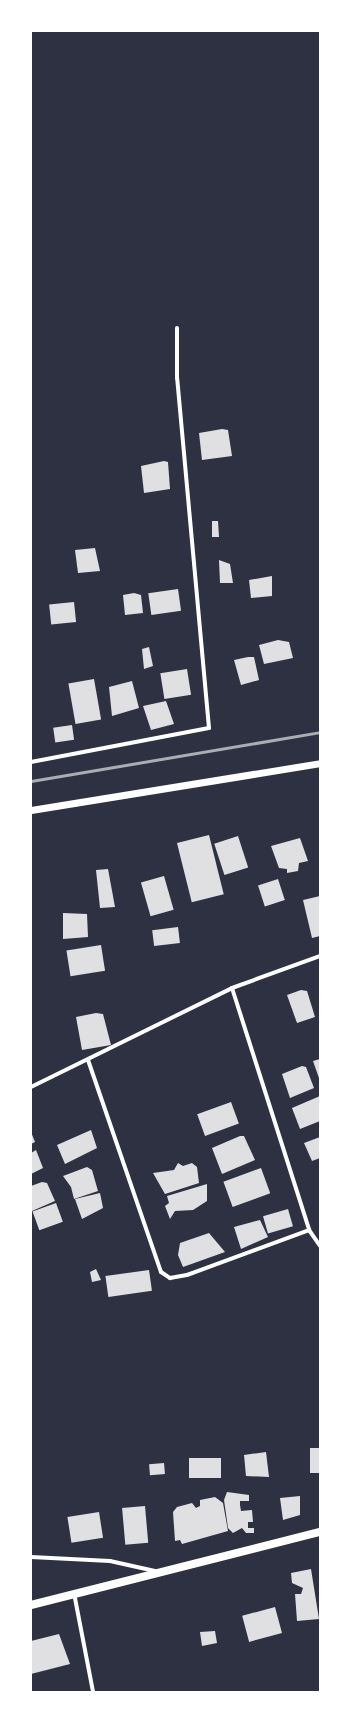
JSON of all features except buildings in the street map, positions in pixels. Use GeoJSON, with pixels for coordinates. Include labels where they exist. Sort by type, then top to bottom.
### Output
{"type":"FeatureCollection","features":[{"type":"Feature","properties":{"kind":"main road"},"geometry":{"type":"LineString","coordinates":[[31,1605],[156,1572],[320,1532]]}},
{"type":"Feature","properties":{"kind":"street"},"geometry":{"type":"LineString","coordinates":[[31,762],[209,728],[177,378],[177,328]]}},
{"type":"Feature","properties":{"kind":"street"},"geometry":{"type":"LineString","coordinates":[[31,810],[320,763]]}},
{"type":"Feature","properties":{"kind":"street"},"geometry":{"type":"LineString","coordinates":[[31,1087],[232,988],[320,956]]}},
{"type":"Feature","properties":{"kind":"street"},"geometry":{"type":"LineString","coordinates":[[232,988],[309,1230],[320,1246]]}},
{"type":"Feature","properties":{"kind":"street"},"geometry":{"type":"LineString","coordinates":[[88,1060],[161,1272],[170,1278],[187,1275],[309,1230]]}},
{"type":"Feature","properties":{"kind":"street"},"geometry":{"type":"LineString","coordinates":[[31,1557],[110,1561],[156,1572]]}},
{"type":"Feature","properties":{"kind":"street"},"geometry":{"type":"LineString","coordinates":[[74,1593],[93,1692]]}},
{"type":"Feature","properties":{"kind":"railway"},"geometry":{"type":"LineString","coordinates":[[31,781],[320,732]]}}]}
